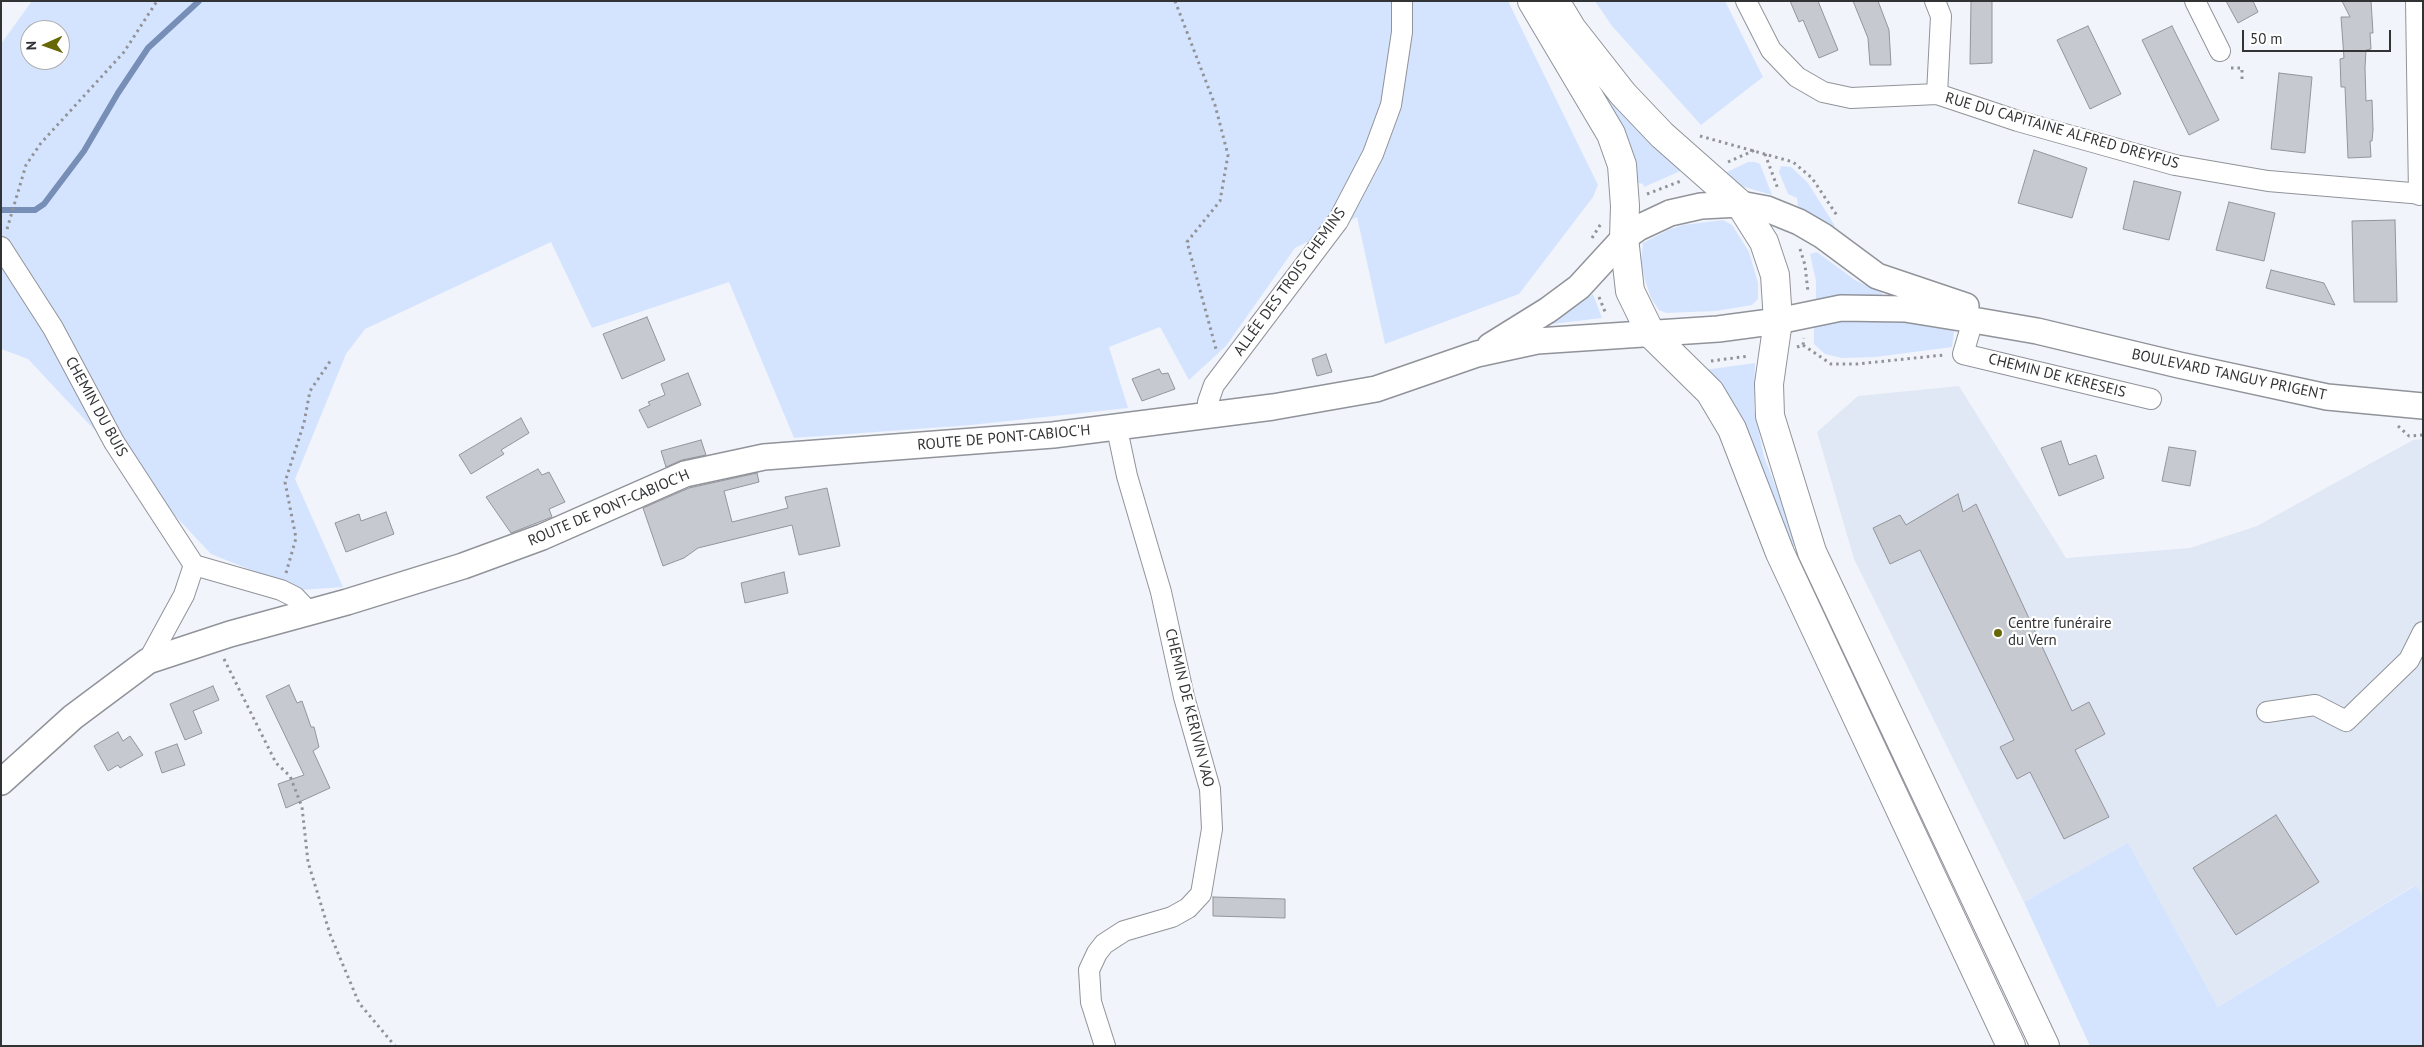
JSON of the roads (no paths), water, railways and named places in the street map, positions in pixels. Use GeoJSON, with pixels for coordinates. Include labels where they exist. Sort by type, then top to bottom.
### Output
{"type":"FeatureCollection","features":[{"type":"Feature","properties":{"kind":"main road"},"geometry":{"type":"LineString","coordinates":[[1532,1],[1611,134],[1622,165],[1625,206],[1624,238],[1630,291],[1651,334],[1710,392],[1732,429],[1780,553],[2011,1046]]}},
{"type":"Feature","properties":{"kind":"main road"},"geometry":{"type":"LineString","coordinates":[[1555,1],[1572,29],[1623,94],[1662,135],[1740,204],[1764,242],[1775,275],[1778,321],[1769,384],[1770,416],[1812,552],[2045,1046]]}},
{"type":"Feature","properties":{"kind":"street","name":"ALLÉE DES TROIS CHEMINS"},"geometry":{"type":"LineString","coordinates":[[1208,416],[1208,402],[1214,385],[1338,221],[1373,154],[1391,106],[1402,32],[1402,1]]}},
{"type":"Feature","properties":{"kind":"street","name":"RUE DU CAPITAINE ALFRED DREYFUS"},"geometry":{"type":"LineString","coordinates":[[1746,1],[1771,50],[1798,77],[1823,92],[1851,98],[1937,94],[2018,121],[2175,165],[2268,181],[2421,194]]}},
{"type":"Feature","properties":{"kind":"street"},"geometry":{"type":"LineString","coordinates":[[1935,1],[1941,16],[1937,94]]}},
{"type":"Feature","properties":{"kind":"street"},"geometry":{"type":"LineString","coordinates":[[2194,1],[2220,51]]}},
{"type":"Feature","properties":{"kind":"street"},"geometry":{"type":"LineString","coordinates":[[2416,1],[2421,194]]}},
{"type":"Feature","properties":{"kind":"street","name":"BOULEVARD TANGUY PRIGENT"},"geometry":{"type":"LineString","coordinates":[[1624,238],[1638,228],[1670,213],[1701,206],[1740,204],[1767,209],[1799,222],[1823,236],[1877,276],[2036,331]]}},
{"type":"Feature","properties":{"kind":"street","name":"ROUTE DE PONT-CABIOC'H"},"geometry":{"type":"LineString","coordinates":[[1477,354],[1548,310],[1579,287],[1624,238]]}},
{"type":"Feature","properties":{"kind":"street","name":"CHEMIN DU BUIS"},"geometry":{"type":"LineString","coordinates":[[1,247],[53,328],[114,442],[194,565]]}},
{"type":"Feature","properties":{"kind":"street","name":"BOULEVARD TANGUY PRIGENT"},"geometry":{"type":"LineString","coordinates":[[1778,321],[1841,308],[1905,309],[2036,331],[2179,366],[2327,397],[2423,406]]}},
{"type":"Feature","properties":{"kind":"street","name":"CHEMIN DE KERESEIS"},"geometry":{"type":"LineString","coordinates":[[1974,320],[1963,354],[2151,399]]}},
{"type":"Feature","properties":{"kind":"street"},"geometry":{"type":"LineString","coordinates":[[1651,334],[1718,329],[1778,321]]}},
{"type":"Feature","properties":{"kind":"street","name":"ROUTE DE PONT-CABIOC'H"},"geometry":{"type":"LineString","coordinates":[[1,782],[73,717],[148,661],[211,640],[310,613],[463,566],[542,538],[628,498],[694,472],[764,457],[1117,429],[1274,408],[1376,389],[1477,354],[1537,341],[1651,334]]}},
{"type":"Feature","properties":{"kind":"street","name":"CHEMIN DE KERIVIN VAO"},"geometry":{"type":"LineString","coordinates":[[1105,1046],[1091,1002],[1089,970],[1097,953],[1104,944],[1124,931],[1172,917],[1188,908],[1201,894],[1212,829],[1210,789],[1184,697],[1160,592],[1127,476],[1117,429]]}},
{"type":"Feature","properties":{"kind":"street"},"geometry":{"type":"LineString","coordinates":[[148,661],[184,595],[194,565],[281,590],[295,597],[310,613]]}},
{"type":"Feature","properties":{"kind":"street"},"geometry":{"type":"LineString","coordinates":[[2267,712],[2315,705],[2346,721],[2409,660],[2423,632]]}},
{"type":"Feature","properties":{"kind":"waterway"},"geometry":{"type":"LineString","coordinates":[[1,210],[35,210],[44,204],[84,151],[118,93],[148,48],[199,1]]}},
{"type":"Feature","properties":{"kind":"place","name":"Centre funéraire du Vern"},"geometry":{"type":"Point","coordinates":[1998,633]}}]}
